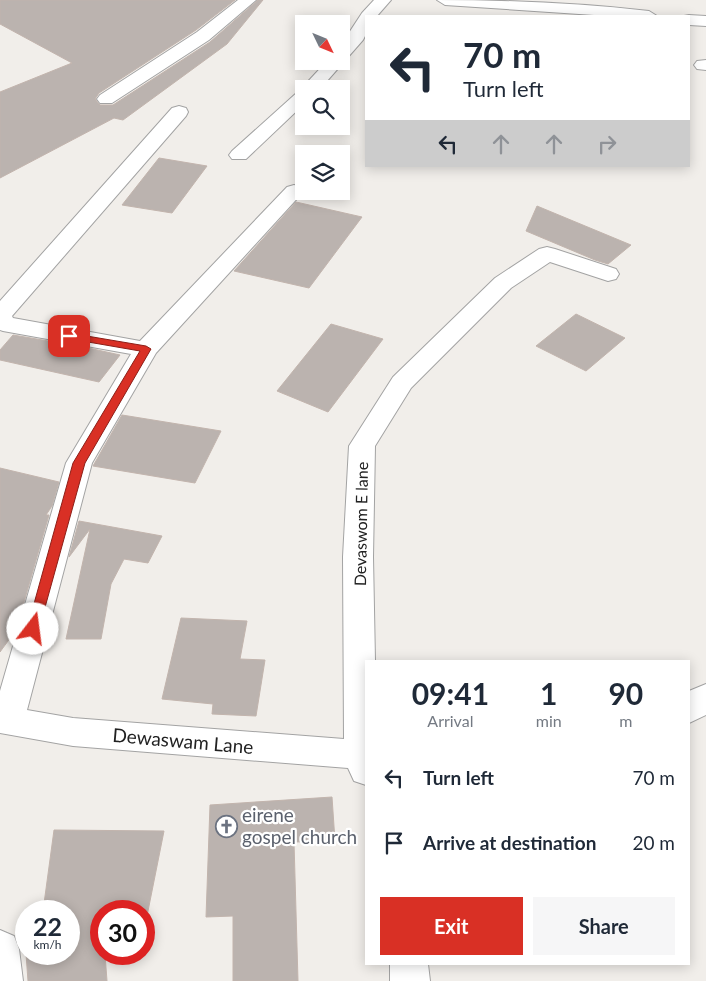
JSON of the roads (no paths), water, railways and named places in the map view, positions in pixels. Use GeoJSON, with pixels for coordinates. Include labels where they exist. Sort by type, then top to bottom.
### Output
{"type":"FeatureCollection","features":[{"type":"Feature","properties":{"kind":"street"},"geometry":{"type":"LineString","coordinates":[[106,99],[203,36],[248,0]]}},
{"type":"Feature","properties":{"kind":"street"},"geometry":{"type":"LineString","coordinates":[[370,15],[383,0]]}},
{"type":"Feature","properties":{"kind":"street"},"geometry":{"type":"LineString","coordinates":[[445,0],[628,15]]}},
{"type":"Feature","properties":{"kind":"street"},"geometry":{"type":"LineString","coordinates":[[690,20],[706,21]]}},
{"type":"Feature","properties":{"kind":"street"},"geometry":{"type":"LineString","coordinates":[[350,49],[361,40],[365,25]]}},
{"type":"Feature","properties":{"kind":"street"},"geometry":{"type":"LineString","coordinates":[[319,80],[328,70]]}},
{"type":"Feature","properties":{"kind":"street"},"geometry":{"type":"LineString","coordinates":[[239,155],[295,102]]}},
{"type":"Feature","properties":{"kind":"street"},"geometry":{"type":"LineString","coordinates":[[146,349],[11,326],[3,322],[0,314],[179,112]]}},
{"type":"Feature","properties":{"kind":"street"},"geometry":{"type":"LineString","coordinates":[[4,720],[79,463],[146,349],[294,191]]}},
{"type":"Feature","properties":{"kind":"street","name":"Devaswom E lane"},"geometry":{"type":"LineString","coordinates":[[364,760],[358,557],[362,446],[402,383],[503,283],[546,254],[608,274]]}},
{"type":"Feature","properties":{"kind":"street"},"geometry":{"type":"LineString","coordinates":[[690,708],[706,697]]}},
{"type":"Feature","properties":{"kind":"street","name":"Dewaswam Lane"},"geometry":{"type":"LineString","coordinates":[[4,720],[73,732],[364,760]]}},
{"type":"Feature","properties":{"kind":"street"},"geometry":{"type":"LineString","coordinates":[[0,949],[3,981]]}},
{"type":"Feature","properties":{"kind":"street"},"geometry":{"type":"LineString","coordinates":[[409,965],[410,981]]}},
{"type":"Feature","properties":{"kind":"place","name":"eirene gospel church"},"geometry":{"type":"Point","coordinates":[226,826]}}]}
